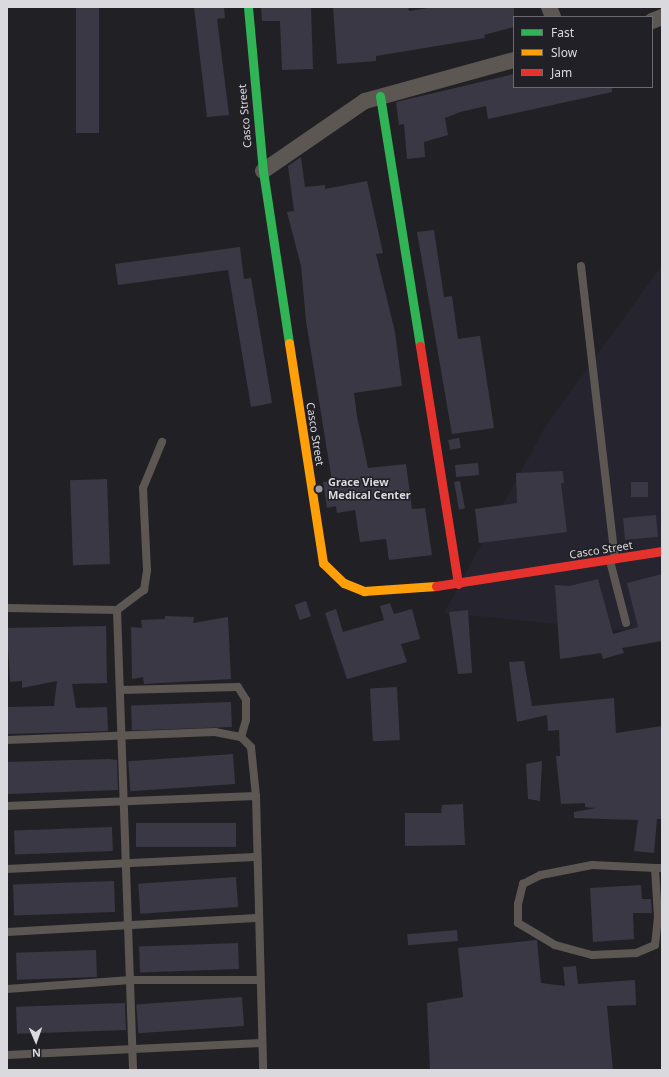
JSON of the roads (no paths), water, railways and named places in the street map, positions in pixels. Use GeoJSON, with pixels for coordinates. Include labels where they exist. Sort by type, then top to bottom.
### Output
{"type":"FeatureCollection","features":[{"type":"Feature","properties":{"kind":"street","name":"Casco Street"},"geometry":{"type":"LineString","coordinates":[[248,7],[262,171],[323,563],[344,583],[364,591],[458,584],[613,561],[662,551]]}},
{"type":"Feature","properties":{"kind":"street"},"geometry":{"type":"LineString","coordinates":[[262,171],[365,101],[513,60]]}},
{"type":"Feature","properties":{"kind":"street"},"geometry":{"type":"LineString","coordinates":[[380,96],[458,584]]}},
{"type":"Feature","properties":{"kind":"lane"},"geometry":{"type":"LineString","coordinates":[[581,266],[613,561],[626,623]]}},
{"type":"Feature","properties":{"kind":"lane"},"geometry":{"type":"LineString","coordinates":[[7,608],[117,610],[144,590],[147,570],[143,488],[162,442]]}},
{"type":"Feature","properties":{"kind":"lane"},"geometry":{"type":"LineString","coordinates":[[117,610],[121,690],[120,736],[128,860],[127,926],[131,980],[133,1070]]}},
{"type":"Feature","properties":{"kind":"lane"},"geometry":{"type":"LineString","coordinates":[[121,690],[238,687],[246,700],[246,720],[241,737]]}},
{"type":"Feature","properties":{"kind":"lane"},"geometry":{"type":"LineString","coordinates":[[7,740],[215,732],[241,737],[251,747],[256,796],[255,857],[263,1070]]}},
{"type":"Feature","properties":{"kind":"lane"},"geometry":{"type":"LineString","coordinates":[[7,806],[256,796]]}},
{"type":"Feature","properties":{"kind":"lane"},"geometry":{"type":"LineString","coordinates":[[7,868],[128,860],[255,857]]}},
{"type":"Feature","properties":{"kind":"lane"},"geometry":{"type":"LineString","coordinates":[[592,864],[658,868],[658,917],[655,945],[636,953],[592,955],[556,945],[518,923],[518,904],[523,884],[541,875],[592,864]]}},
{"type":"Feature","properties":{"kind":"lane"},"geometry":{"type":"LineString","coordinates":[[7,932],[257,918]]}},
{"type":"Feature","properties":{"kind":"lane"},"geometry":{"type":"LineString","coordinates":[[7,989],[131,980],[260,980]]}},
{"type":"Feature","properties":{"kind":"lane"},"geometry":{"type":"LineString","coordinates":[[7,1055],[132,1047],[262,1042]]}},
{"type":"Feature","properties":{"kind":"place","name":"Grace View Medical Center"},"geometry":{"type":"Point","coordinates":[319,489]}}]}
